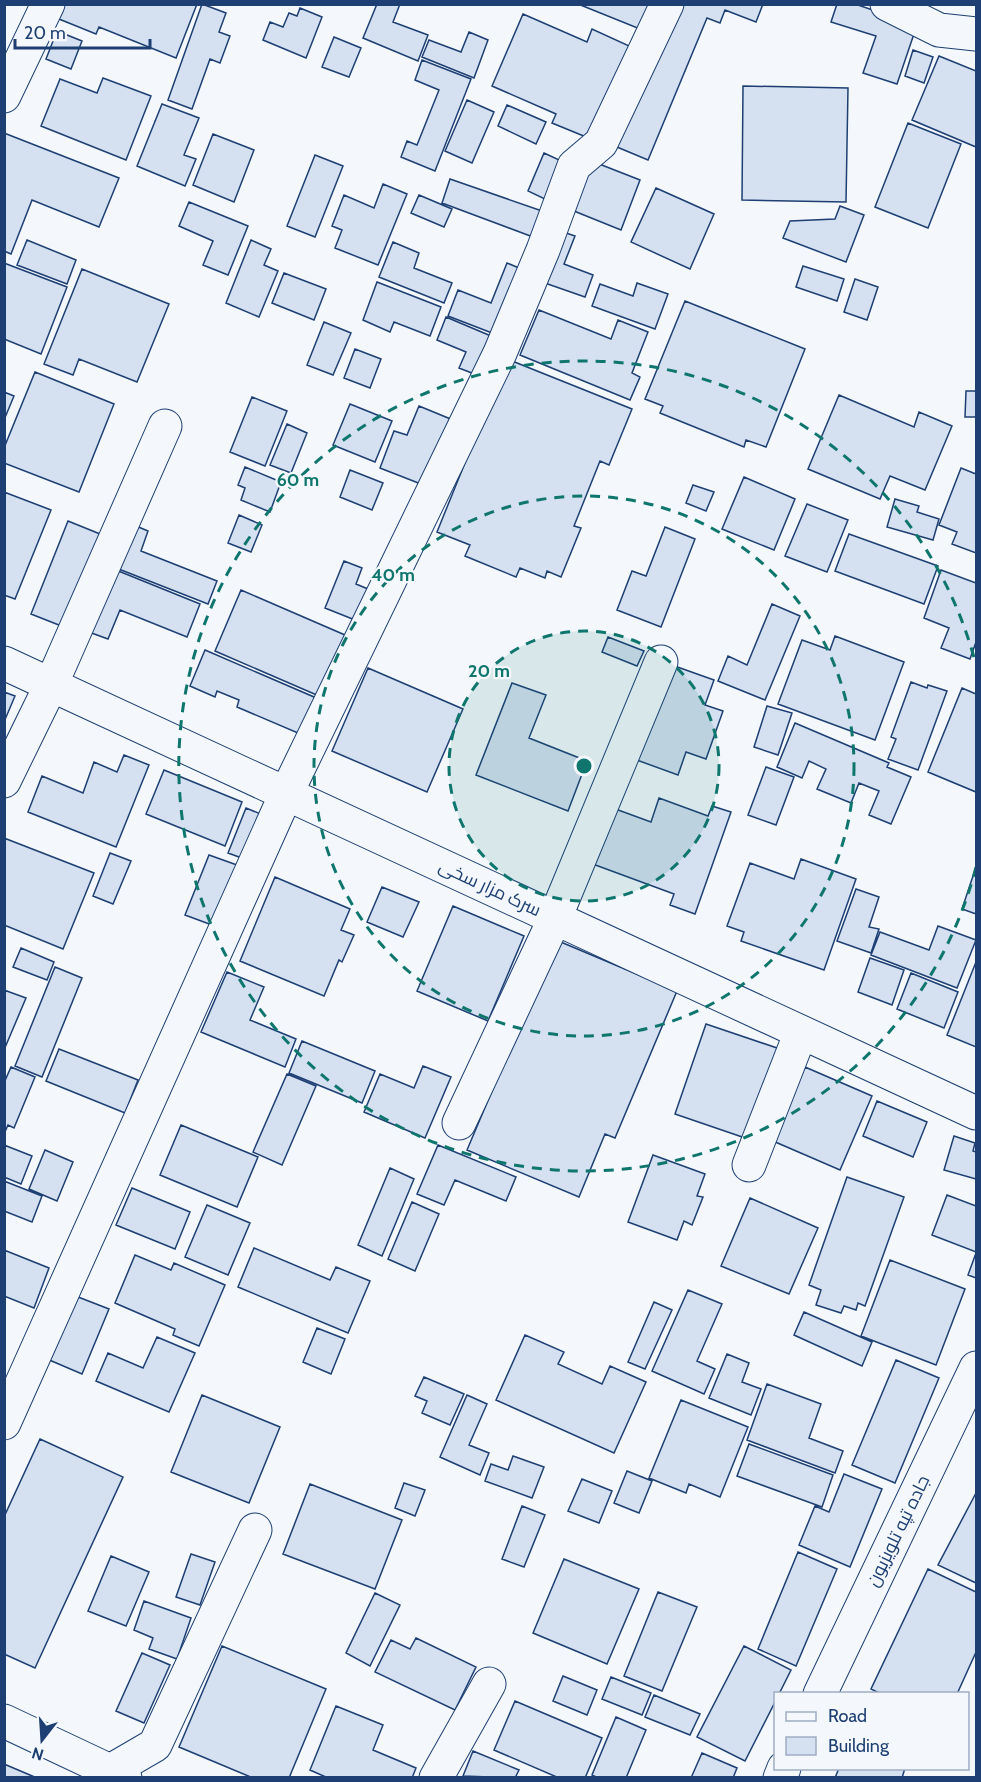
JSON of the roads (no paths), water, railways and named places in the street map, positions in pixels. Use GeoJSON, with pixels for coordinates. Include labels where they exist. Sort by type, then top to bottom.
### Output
{"type":"FeatureCollection","features":[{"type":"Feature","properties":{"kind":"street"},"geometry":{"type":"LineString","coordinates":[[4,96],[48,4]]}},
{"type":"Feature","properties":{"kind":"street"},"geometry":{"type":"LineString","coordinates":[[4,1424],[286,794],[500,352],[543,250],[574,166],[601,143],[667,4]]}},
{"type":"Feature","properties":{"kind":"street"},"geometry":{"type":"LineString","coordinates":[[887,4],[939,30],[976,34]]}},
{"type":"Feature","properties":{"kind":"street"},"geometry":{"type":"LineString","coordinates":[[4,781],[51,685],[165,426]]}},
{"type":"Feature","properties":{"kind":"street"},"geometry":{"type":"LineString","coordinates":[[459,1123],[555,918],[661,662]]}},
{"type":"Feature","properties":{"kind":"street","name":"سرک مزار سخی"},"geometry":{"type":"LineString","coordinates":[[4,663],[976,1113]]}},
{"type":"Feature","properties":{"kind":"street"},"geometry":{"type":"LineString","coordinates":[[749,1165],[801,1032]]}},
{"type":"Feature","properties":{"kind":"street","name":"جاده تپه تلویزیون"},"geometry":{"type":"LineString","coordinates":[[821,1692],[976,1368]]}},
{"type":"Feature","properties":{"kind":"street"},"geometry":{"type":"LineString","coordinates":[[4,1721],[115,1775],[155,1745],[255,1530]]}},
{"type":"Feature","properties":{"kind":"street"},"geometry":{"type":"LineString","coordinates":[[436,1778],[489,1684]]}}]}
